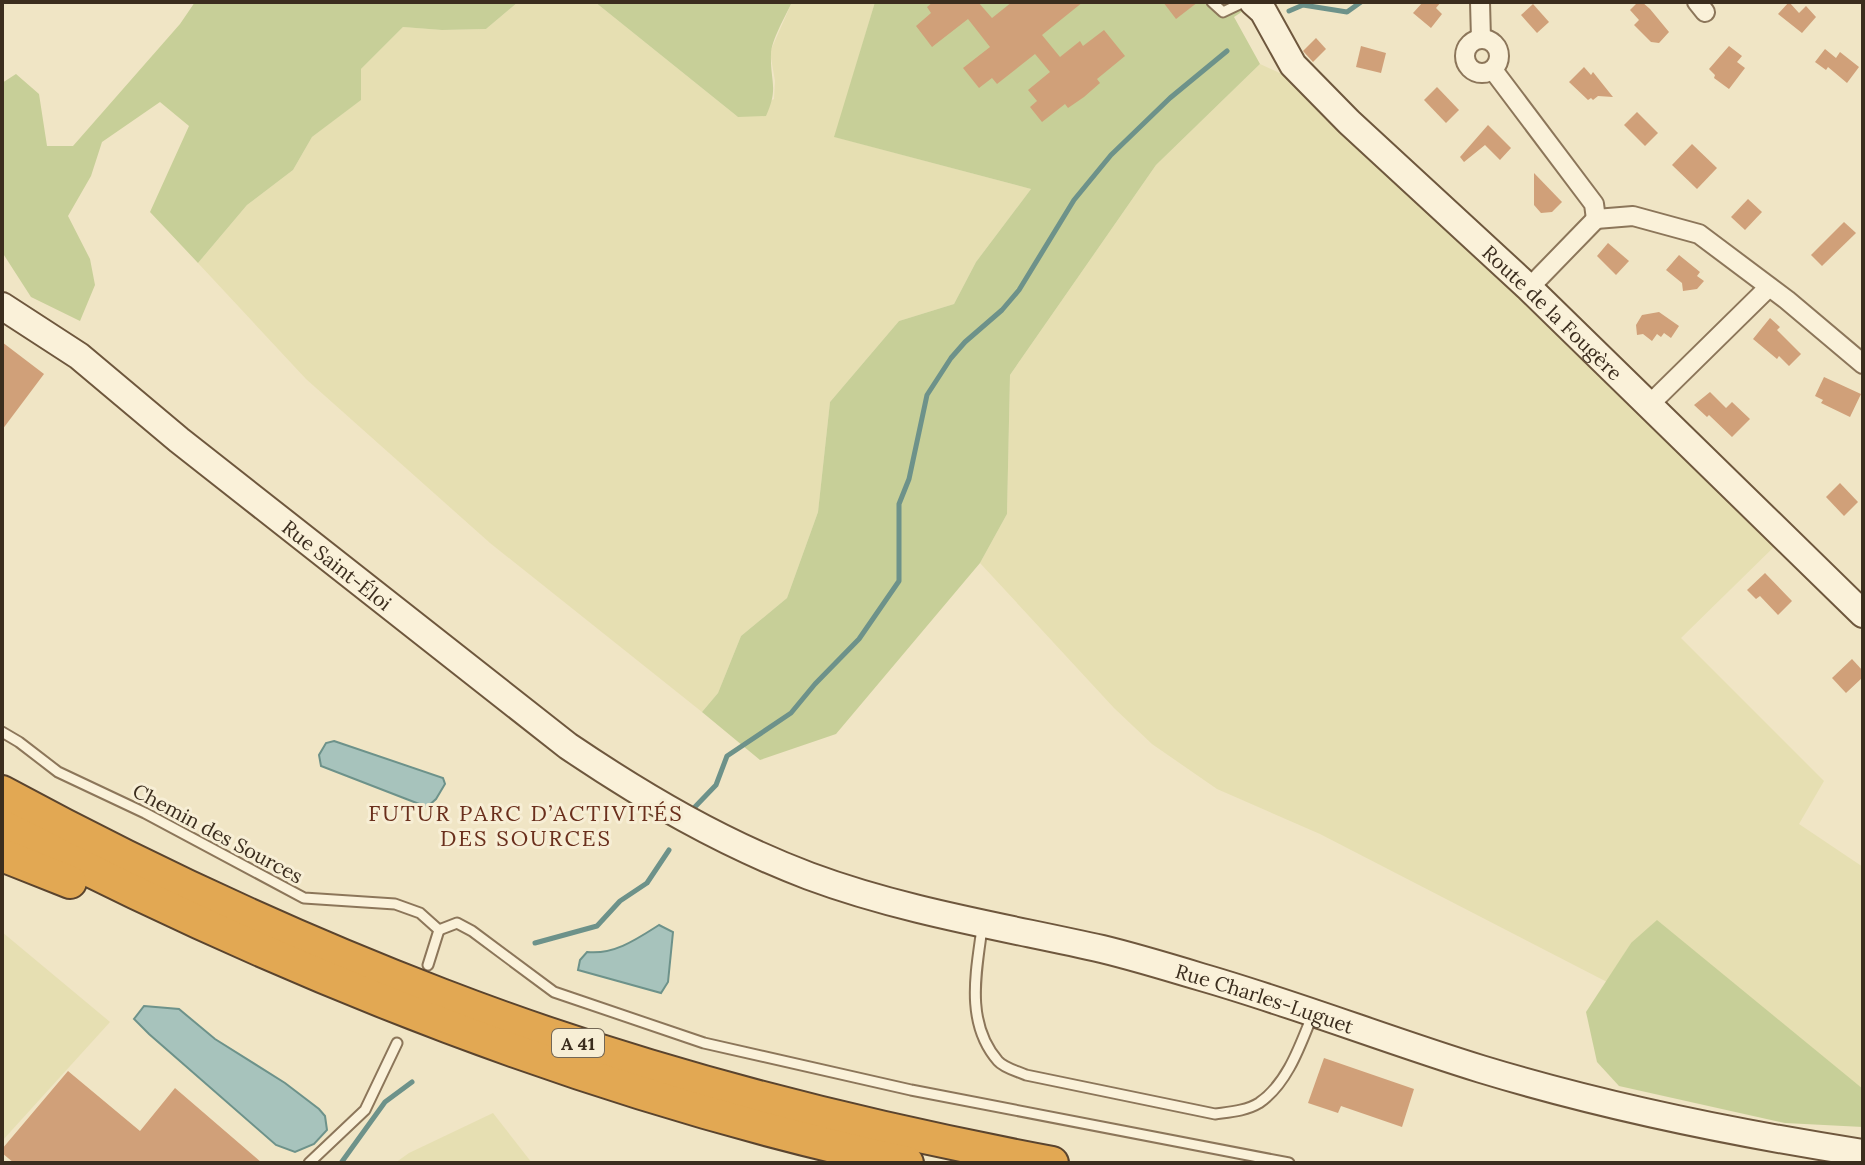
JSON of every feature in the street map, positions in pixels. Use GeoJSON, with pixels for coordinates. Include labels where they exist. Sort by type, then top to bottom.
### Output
{"type":"FeatureCollection","features":[{"type":"Feature","properties":{"kind":"highway","name":"A 41"},"geometry":{"type":"LineString","coordinates":[[2,792],[125,857],[260,920],[400,979],[505,1018],[605,1052],[807,1111],[1052,1163]]}},
{"type":"Feature","properties":{"kind":"highway","name":"A 41"},"geometry":{"type":"LineString","coordinates":[[2,826],[125,889],[233,939],[431,1023],[700,1111],[907,1163]]}},
{"type":"Feature","properties":{"kind":"highway"},"geometry":{"type":"LineString","coordinates":[[2,855],[233,939]]}},
{"type":"Feature","properties":{"kind":"main road","name":"Route de la Fougère"},"geometry":{"type":"LineString","coordinates":[[1253,2],[1263,11],[1278,42],[1301,73],[1349,122],[1529,288],[1863,614]]}},
{"type":"Feature","properties":{"kind":"main road","name":"Rue Saint-Éloi"},"geometry":{"type":"LineString","coordinates":[[2,306],[79,356],[192,450],[568,746],[676,816]]}},
{"type":"Feature","properties":{"kind":"main road","name":"Rue Charles-Luguet"},"geometry":{"type":"LineString","coordinates":[[676,816],[710,834],[810,876],[888,901],[1104,950],[1204,978],[1553,1089],[1739,1133],[1863,1153]]}},
{"type":"Feature","properties":{"kind":"street"},"geometry":{"type":"LineString","coordinates":[[1480,2],[1481,39]]}},
{"type":"Feature","properties":{"kind":"street"},"geometry":{"type":"LineString","coordinates":[[1481,39],[1491,42],[1498,50],[1499,61],[1493,70],[1476,73],[1465,60],[1465,54],[1470,44],[1481,39]]}},
{"type":"Feature","properties":{"kind":"street"},"geometry":{"type":"LineString","coordinates":[[1493,70],[1594,204],[1596,219]]}},
{"type":"Feature","properties":{"kind":"street"},"geometry":{"type":"LineString","coordinates":[[1529,288],[1596,219],[1633,216],[1699,234],[1863,364]]}},
{"type":"Feature","properties":{"kind":"street"},"geometry":{"type":"LineString","coordinates":[[1648,406],[1769,287]]}},
{"type":"Feature","properties":{"kind":"lane"},"geometry":{"type":"LineString","coordinates":[[1212,2],[1223,12],[1244,2]]}},
{"type":"Feature","properties":{"kind":"lane","name":"Chemin des Sources"},"geometry":{"type":"LineString","coordinates":[[2,732],[58,772],[145,813],[304,898],[395,904],[420,913],[439,930]]}},
{"type":"Feature","properties":{"kind":"lane"},"geometry":{"type":"LineString","coordinates":[[428,965],[439,930],[457,923],[554,992],[704,1043],[911,1090],[1289,1163]]}},
{"type":"Feature","properties":{"kind":"lane"},"geometry":{"type":"LineString","coordinates":[[983,924],[974,1011],[999,1063],[1026,1075],[1215,1114],[1239,1111],[1259,1103],[1284,1077],[1313,1013]]}},
{"type":"Feature","properties":{"kind":"lane"},"geometry":{"type":"LineString","coordinates":[[309,1163],[365,1110],[397,1043]]}},
{"type":"Feature","properties":{"kind":"shaded area"},"geometry":{"type":"Polygon","coordinates":[[[518,2],[595,2],[738,117],[774,99],[775,81],[770,52],[792,2],[875,2],[835,137],[1031,189],[976,262],[954,304],[899,321],[830,402],[818,512],[787,598],[741,636],[718,693],[702,712],[490,543],[306,379],[198,263],[247,205],[293,170],[312,137],[360,100],[361,69],[403,27],[486,29],[518,2]]]}},
{"type":"Feature","properties":{"kind":"shaded area"},"geometry":{"type":"Polygon","coordinates":[[[1260,64],[1297,81],[1780,541],[1681,638],[1824,781],[1799,824],[1863,867],[1863,1089],[1631,943],[1607,982],[1320,834],[1217,789],[1152,744],[1114,708],[980,563],[1007,514],[1010,375],[1156,165],[1260,64]]]}},
{"type":"Feature","properties":{"kind":"shaded area"},"geometry":{"type":"Polygon","coordinates":[[[2,932],[110,1022],[2,1141],[2,932]]]}},
{"type":"Feature","properties":{"kind":"shaded area"},"geometry":{"type":"Polygon","coordinates":[[[493,1113],[532,1163],[395,1163],[409,1153],[493,1113]]]}},
{"type":"Feature","properties":{"kind":"green space"},"geometry":{"type":"Polygon","coordinates":[[[195,2],[518,2],[486,29],[403,27],[361,69],[361,100],[312,137],[293,170],[247,205],[198,263],[150,212],[189,126],[160,102],[102,142],[91,176],[68,216],[90,259],[95,285],[80,321],[31,297],[2,252],[2,83],[16,74],[39,94],[47,146],[73,146],[180,24],[195,2]]]}},
{"type":"Feature","properties":{"kind":"green space"},"geometry":{"type":"Polygon","coordinates":[[[595,2],[792,2],[772,49],[773,91],[766,116],[738,117],[595,2]]]}},
{"type":"Feature","properties":{"kind":"green space"},"geometry":{"type":"Polygon","coordinates":[[[875,2],[1239,2],[1246,9],[1234,17],[1260,64],[1156,165],[1010,375],[1007,514],[980,563],[836,734],[760,760],[702,712],[718,693],[741,636],[787,598],[818,512],[830,402],[899,321],[954,304],[976,262],[1031,189],[834,137],[875,2]]]}},
{"type":"Feature","properties":{"kind":"green space"},"geometry":{"type":"Polygon","coordinates":[[[1657,920],[1863,1089],[1863,1127],[1785,1123],[1619,1086],[1597,1062],[1586,1012],[1631,943],[1657,920]]]}},
{"type":"Feature","properties":{"kind":"water"},"geometry":{"type":"Polygon","coordinates":[[[334,741],[443,778],[445,784],[427,807],[321,766],[319,755],[326,743],[334,741]]]}},
{"type":"Feature","properties":{"kind":"water"},"geometry":{"type":"Polygon","coordinates":[[[659,925],[673,932],[668,982],[661,993],[578,970],[580,960],[587,952],[616,948],[659,925]]]}},
{"type":"Feature","properties":{"kind":"water"},"geometry":{"type":"Polygon","coordinates":[[[144,1006],[179,1009],[215,1039],[285,1083],[319,1109],[325,1116],[327,1130],[314,1144],[295,1152],[276,1145],[134,1019],[144,1006]]]}},
{"type":"Feature","properties":{"kind":"building"},"geometry":{"type":"Polygon","coordinates":[[[933,2],[978,2],[992,18],[1012,2],[1083,2],[1042,35],[1060,57],[1080,41],[1083,46],[1104,30],[1125,56],[1097,79],[1100,83],[1084,97],[1068,108],[1065,104],[1042,122],[1030,107],[1037,101],[1028,90],[1050,72],[1035,54],[997,84],[992,78],[979,88],[963,68],[990,47],[968,19],[932,47],[916,26],[931,13],[927,7],[933,2]]]}},
{"type":"Feature","properties":{"kind":"building"},"geometry":{"type":"Polygon","coordinates":[[[1163,2],[1198,2],[1176,19],[1163,2]]]}},
{"type":"Feature","properties":{"kind":"building"},"geometry":{"type":"Polygon","coordinates":[[[1423,2],[1441,2],[1436,8],[1442,14],[1431,28],[1413,13],[1423,2]]]}},
{"type":"Feature","properties":{"kind":"building"},"geometry":{"type":"Polygon","coordinates":[[[1638,2],[1650,9],[1669,32],[1659,43],[1651,42],[1634,25],[1639,20],[1630,10],[1638,2]]]}},
{"type":"Feature","properties":{"kind":"building"},"geometry":{"type":"Polygon","coordinates":[[[1789,2],[1799,13],[1806,6],[1816,17],[1802,33],[1778,14],[1789,2]]]}},
{"type":"Feature","properties":{"kind":"building"},"geometry":{"type":"Polygon","coordinates":[[[1533,4],[1549,22],[1537,33],[1521,15],[1533,4]]]}},
{"type":"Feature","properties":{"kind":"building"},"geometry":{"type":"Polygon","coordinates":[[[1316,38],[1326,49],[1313,62],[1303,51],[1316,38]]]}},
{"type":"Feature","properties":{"kind":"building"},"geometry":{"type":"Polygon","coordinates":[[[1361,46],[1386,53],[1381,73],[1356,67],[1361,46]]]}},
{"type":"Feature","properties":{"kind":"building"},"geometry":{"type":"Polygon","coordinates":[[[1729,46],[1742,56],[1737,62],[1745,68],[1729,89],[1714,78],[1709,69],[1729,46]]]}},
{"type":"Feature","properties":{"kind":"building"},"geometry":{"type":"Polygon","coordinates":[[[1825,49],[1836,58],[1840,52],[1859,67],[1847,83],[1828,67],[1826,70],[1815,62],[1825,49]]]}},
{"type":"Feature","properties":{"kind":"building"},"geometry":{"type":"Polygon","coordinates":[[[1584,67],[1591,75],[1593,72],[1613,97],[1598,96],[1588,100],[1569,82],[1584,67]]]}},
{"type":"Feature","properties":{"kind":"building"},"geometry":{"type":"Polygon","coordinates":[[[1437,87],[1459,110],[1446,123],[1424,100],[1437,87]]]}},
{"type":"Feature","properties":{"kind":"building"},"geometry":{"type":"Polygon","coordinates":[[[1637,112],[1658,133],[1645,146],[1624,125],[1637,112]]]}},
{"type":"Feature","properties":{"kind":"building"},"geometry":{"type":"Polygon","coordinates":[[[1488,125],[1511,148],[1500,160],[1485,145],[1464,162],[1460,157],[1488,125]]]}},
{"type":"Feature","properties":{"kind":"building"},"geometry":{"type":"Polygon","coordinates":[[[1692,144],[1717,168],[1697,189],[1672,165],[1692,144]]]}},
{"type":"Feature","properties":{"kind":"building"},"geometry":{"type":"Polygon","coordinates":[[[1534,173],[1562,202],[1552,212],[1541,213],[1534,205],[1534,173]]]}},
{"type":"Feature","properties":{"kind":"building"},"geometry":{"type":"Polygon","coordinates":[[[1748,199],[1762,212],[1745,230],[1731,217],[1748,199]]]}},
{"type":"Feature","properties":{"kind":"building"},"geometry":{"type":"Polygon","coordinates":[[[1844,222],[1856,233],[1822,266],[1811,255],[1844,222]]]}},
{"type":"Feature","properties":{"kind":"building"},"geometry":{"type":"Polygon","coordinates":[[[1608,243],[1629,261],[1616,275],[1597,256],[1608,243]]]}},
{"type":"Feature","properties":{"kind":"building"},"geometry":{"type":"Polygon","coordinates":[[[1679,255],[1700,272],[1697,276],[1704,281],[1697,289],[1683,291],[1682,283],[1666,270],[1679,255]]]}},
{"type":"Feature","properties":{"kind":"building"},"geometry":{"type":"Polygon","coordinates":[[[1659,312],[1679,326],[1671,338],[1664,333],[1661,337],[1657,334],[1652,341],[1643,334],[1637,335],[1636,325],[1642,315],[1659,312]]]}},
{"type":"Feature","properties":{"kind":"building"},"geometry":{"type":"Polygon","coordinates":[[[1770,318],[1780,327],[1777,330],[1801,354],[1789,366],[1753,339],[1770,318]]]}},
{"type":"Feature","properties":{"kind":"building"},"geometry":{"type":"Polygon","coordinates":[[[2,342],[44,374],[2,430],[2,342]]]}},
{"type":"Feature","properties":{"kind":"building"},"geometry":{"type":"Polygon","coordinates":[[[1824,377],[1861,394],[1850,417],[1821,403],[1823,400],[1815,396],[1824,377]]]}},
{"type":"Feature","properties":{"kind":"building"},"geometry":{"type":"Polygon","coordinates":[[[1710,392],[1726,408],[1732,402],[1750,419],[1732,437],[1694,405],[1710,392]]]}},
{"type":"Feature","properties":{"kind":"building"},"geometry":{"type":"Polygon","coordinates":[[[1840,483],[1858,502],[1844,516],[1826,497],[1840,483]]]}},
{"type":"Feature","properties":{"kind":"building"},"geometry":{"type":"Polygon","coordinates":[[[1765,573],[1792,601],[1778,615],[1760,596],[1756,599],[1747,590],[1765,573]]]}},
{"type":"Feature","properties":{"kind":"building"},"geometry":{"type":"Polygon","coordinates":[[[1852,659],[1863,671],[1863,677],[1846,693],[1832,678],[1852,659]]]}},
{"type":"Feature","properties":{"kind":"building"},"geometry":{"type":"Polygon","coordinates":[[[1324,1058],[1414,1089],[1402,1127],[1341,1106],[1338,1113],[1308,1103],[1324,1058]]]}},
{"type":"Feature","properties":{"kind":"building"},"geometry":{"type":"Polygon","coordinates":[[[68,1071],[140,1131],[175,1088],[262,1163],[14,1163],[2,1153],[2,1149],[68,1071]]]}},
{"type":"Feature","properties":{"kind":"waterway"},"geometry":{"type":"LineString","coordinates":[[1289,11],[1303,5],[1347,12],[1361,2]]}},
{"type":"Feature","properties":{"kind":"waterway"},"geometry":{"type":"LineString","coordinates":[[692,810],[716,785],[727,756],[791,713],[859,639],[899,581],[899,504],[909,479],[927,395],[951,358],[1019,290],[1074,200],[1111,155],[1170,98],[1227,51]]}},
{"type":"Feature","properties":{"kind":"waterway"},"geometry":{"type":"LineString","coordinates":[[535,943],[597,926],[620,901],[647,883],[669,850]]}},
{"type":"Feature","properties":{"kind":"waterway"},"geometry":{"type":"LineString","coordinates":[[341,1163],[385,1102],[412,1082]]}},
{"type":"Feature","properties":{"kind":"district","name":"FUTUR PARC D’ACTIVITÉS DES SOURCES"},"geometry":{"type":"Point","coordinates":[526,826]}}]}
